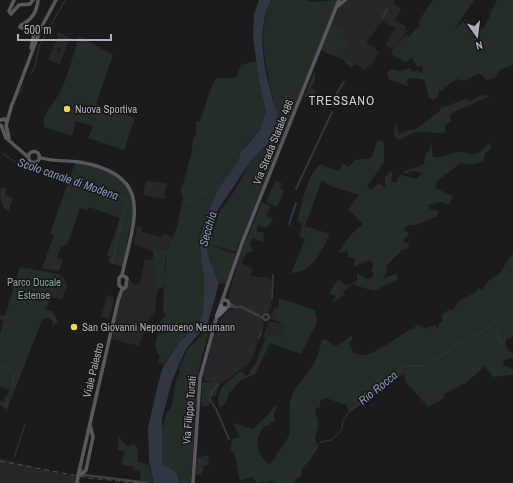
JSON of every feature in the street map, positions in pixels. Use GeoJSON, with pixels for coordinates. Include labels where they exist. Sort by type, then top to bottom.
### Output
{"type":"FeatureCollection","features":[{"type":"Feature","properties":{"kind":"highway"},"geometry":{"type":"LineString","coordinates":[[218,316],[224,306]]}},
{"type":"Feature","properties":{"kind":"main road"},"geometry":{"type":"LineString","coordinates":[[14,0],[9,11],[11,14],[19,5],[30,4],[33,0]]}},
{"type":"Feature","properties":{"kind":"main road"},"geometry":{"type":"LineString","coordinates":[[31,56],[30,54],[34,34],[20,27],[28,21],[36,11],[38,0]]}},
{"type":"Feature","properties":{"kind":"main road"},"geometry":{"type":"LineString","coordinates":[[56,0],[41,27],[18,87],[11,112],[0,125],[6,138],[29,155],[32,162],[39,159],[79,162],[107,169],[120,176],[128,186],[134,200],[135,212],[125,267],[124,276],[126,287],[121,288],[120,278],[124,276]]}},
{"type":"Feature","properties":{"kind":"main road","name":"Via Strada Statale 486"},"geometry":{"type":"LineString","coordinates":[[224,306],[226,291],[255,209],[339,0]]}},
{"type":"Feature","properties":{"kind":"main road"},"geometry":{"type":"LineString","coordinates":[[334,14],[338,5],[345,0]]}},
{"type":"Feature","properties":{"kind":"main road"},"geometry":{"type":"LineString","coordinates":[[3,121],[8,138],[29,155]]}},
{"type":"Feature","properties":{"kind":"main road"},"geometry":{"type":"LineString","coordinates":[[29,155],[36,152],[39,159]]}},
{"type":"Feature","properties":{"kind":"main road","name":"Viale Palestro"},"geometry":{"type":"LineString","coordinates":[[77,483],[87,432],[121,288]]}},
{"type":"Feature","properties":{"kind":"main road"},"geometry":{"type":"LineString","coordinates":[[224,306],[227,302],[226,291]]}},
{"type":"Feature","properties":{"kind":"main road"},"geometry":{"type":"LineString","coordinates":[[224,306],[227,302]]}},
{"type":"Feature","properties":{"kind":"main road","name":"Via Filippo Turati"},"geometry":{"type":"LineString","coordinates":[[193,483],[200,378],[218,316]]}},
{"type":"Feature","properties":{"kind":"main road","name":"Viale Palestro"},"geometry":{"type":"LineString","coordinates":[[90,422],[93,436],[91,443]]}},
{"type":"Feature","properties":{"kind":"main road"},"geometry":{"type":"LineString","coordinates":[[79,476],[86,470],[91,443],[92,436],[87,432]]}},
{"type":"Feature","properties":{"kind":"main road"},"geometry":{"type":"LineString","coordinates":[[86,438],[91,437],[90,448]]}},
{"type":"Feature","properties":{"kind":"main road"},"geometry":{"type":"LineString","coordinates":[[84,449],[86,454],[89,454]]}},
{"type":"Feature","properties":{"kind":"street"},"geometry":{"type":"LineString","coordinates":[[227,302],[234,306]]}},
{"type":"Feature","properties":{"kind":"street"},"geometry":{"type":"LineString","coordinates":[[224,306],[242,307],[264,317]]}},
{"type":"Feature","properties":{"kind":"street"},"geometry":{"type":"LineString","coordinates":[[86,470],[91,475]]}},
{"type":"Feature","properties":{"kind":"street"},"geometry":{"type":"LineString","coordinates":[[79,476],[91,475],[149,483]]}},
{"type":"Feature","properties":{"kind":"shaded area"},"geometry":{"type":"Polygon","coordinates":[[[342,0],[395,0],[393,3],[401,9],[395,21],[407,27],[405,29],[408,31],[393,49],[385,45],[395,28],[382,21],[366,43],[376,48],[375,50],[379,52],[372,64],[365,70],[342,55],[341,31],[339,28],[331,24],[342,0]]]}},
{"type":"Feature","properties":{"kind":"shaded area"},"geometry":{"type":"Polygon","coordinates":[[[58,32],[70,38],[60,64],[48,60],[52,49],[56,49],[53,46],[54,43],[56,44],[58,36],[56,35],[58,32]],[[61,48],[56,49],[59,53],[61,48]]]}},
{"type":"Feature","properties":{"kind":"shaded area"},"geometry":{"type":"Polygon","coordinates":[[[146,180],[168,184],[165,189],[165,198],[162,199],[143,195],[146,180]]]}},
{"type":"Feature","properties":{"kind":"shaded area"},"geometry":{"type":"Polygon","coordinates":[[[137,226],[142,227],[141,232],[161,237],[164,234],[172,237],[166,250],[164,284],[161,284],[157,293],[155,312],[149,319],[139,346],[112,339],[123,283],[129,278],[132,283],[139,285],[145,259],[153,260],[154,252],[134,244],[137,226]]]}},
{"type":"Feature","properties":{"kind":"shaded area"},"geometry":{"type":"Polygon","coordinates":[[[240,255],[244,257],[242,264],[252,268],[251,276],[270,278],[271,307],[267,312],[261,314],[259,317],[263,320],[264,326],[252,359],[247,365],[222,383],[215,383],[205,380],[203,375],[213,339],[221,318],[228,311],[233,309],[234,304],[228,298],[240,255]]]}},
{"type":"Feature","properties":{"kind":"shaded area"},"geometry":{"type":"Polygon","coordinates":[[[60,275],[63,276],[67,287],[62,300],[51,297],[60,275]]]}},
{"type":"Feature","properties":{"kind":"shaded area"},"geometry":{"type":"Polygon","coordinates":[[[107,295],[113,297],[114,299],[109,319],[101,317],[107,295]]]}},
{"type":"Feature","properties":{"kind":"shaded area"},"geometry":{"type":"Polygon","coordinates":[[[269,321],[284,324],[286,327],[281,337],[267,333],[266,338],[263,337],[269,321]]]}},
{"type":"Feature","properties":{"kind":"shaded area"},"geometry":{"type":"Polygon","coordinates":[[[0,458],[77,477],[76,483],[0,483],[0,458]]]}},
{"type":"Feature","properties":{"kind":"green space"},"geometry":{"type":"Polygon","coordinates":[[[271,0],[307,0],[313,2],[337,0],[236,252],[208,244],[220,211],[235,190],[251,161],[270,143],[278,130],[264,49],[266,16],[271,0]]]}},
{"type":"Feature","properties":{"kind":"green space"},"geometry":{"type":"Polygon","coordinates":[[[433,0],[474,0],[453,32],[465,19],[478,29],[484,28],[497,0],[513,0],[513,65],[499,70],[496,76],[491,79],[486,80],[479,73],[465,81],[457,79],[444,88],[442,92],[439,89],[438,97],[433,100],[429,98],[425,82],[421,79],[410,78],[407,81],[408,86],[390,80],[387,74],[390,69],[399,71],[411,68],[412,72],[419,70],[420,73],[423,72],[421,66],[417,67],[412,58],[405,62],[391,54],[393,49],[406,35],[409,37],[420,24],[418,22],[433,0]]]}},
{"type":"Feature","properties":{"kind":"green space"},"geometry":{"type":"Polygon","coordinates":[[[331,24],[339,28],[348,40],[342,55],[355,64],[351,68],[344,60],[321,50],[331,24]]]}},
{"type":"Feature","properties":{"kind":"green space"},"geometry":{"type":"Polygon","coordinates":[[[79,36],[113,55],[96,104],[135,118],[124,150],[88,138],[93,126],[76,121],[72,136],[44,127],[44,118],[57,98],[68,74],[79,36]]]}},
{"type":"Feature","properties":{"kind":"green space"},"geometry":{"type":"Polygon","coordinates":[[[256,61],[266,112],[260,130],[245,146],[238,162],[220,186],[200,232],[199,243],[204,278],[203,313],[199,323],[178,344],[163,365],[158,361],[160,356],[157,351],[156,340],[158,334],[167,330],[160,323],[166,313],[163,314],[164,278],[167,257],[166,255],[163,288],[157,287],[156,272],[153,272],[154,266],[152,265],[154,248],[167,250],[177,227],[183,197],[180,189],[183,184],[192,151],[193,138],[196,136],[196,122],[200,121],[214,81],[218,78],[232,78],[237,76],[241,65],[256,61]]]}},
{"type":"Feature","properties":{"kind":"green space"},"geometry":{"type":"Polygon","coordinates":[[[315,70],[315,81],[311,88],[316,91],[314,95],[319,98],[316,106],[312,104],[312,98],[304,97],[315,70]]]}},
{"type":"Feature","properties":{"kind":"green space"},"geometry":{"type":"Polygon","coordinates":[[[482,95],[490,96],[452,113],[449,117],[452,121],[445,125],[445,133],[415,132],[399,140],[394,136],[395,125],[397,125],[398,135],[408,130],[414,130],[439,112],[440,109],[467,98],[469,101],[482,95]]]}},
{"type":"Feature","properties":{"kind":"green space"},"geometry":{"type":"Polygon","coordinates":[[[378,140],[384,142],[384,162],[367,187],[371,190],[379,183],[388,190],[385,186],[385,177],[390,171],[393,173],[391,181],[396,183],[400,175],[417,179],[422,173],[413,171],[404,174],[405,171],[424,164],[426,153],[429,151],[431,141],[433,157],[440,157],[458,152],[476,154],[490,143],[491,148],[484,155],[484,160],[473,164],[461,163],[438,180],[435,188],[453,196],[449,205],[441,202],[428,205],[430,209],[439,211],[437,217],[417,225],[408,225],[403,230],[409,233],[403,241],[410,245],[405,250],[403,249],[386,266],[387,273],[383,277],[396,274],[398,279],[374,291],[357,286],[354,283],[343,292],[345,294],[331,304],[336,296],[329,293],[338,279],[346,286],[357,281],[357,273],[367,279],[371,278],[374,274],[371,270],[374,264],[369,260],[353,267],[355,259],[348,257],[348,251],[338,253],[351,234],[363,224],[348,209],[359,195],[330,186],[322,180],[305,226],[330,234],[320,254],[311,265],[299,272],[291,273],[305,239],[299,237],[302,224],[297,221],[303,198],[311,176],[320,164],[339,171],[343,163],[349,167],[355,160],[371,158],[378,140]]]}},
{"type":"Feature","properties":{"kind":"green space"},"geometry":{"type":"Polygon","coordinates":[[[75,163],[94,167],[112,174],[127,186],[132,194],[134,212],[123,267],[108,262],[110,256],[107,255],[120,218],[89,207],[87,210],[80,208],[67,245],[61,247],[57,258],[63,260],[59,271],[42,268],[54,235],[50,233],[75,163]]]}},
{"type":"Feature","properties":{"kind":"green space"},"geometry":{"type":"Polygon","coordinates":[[[275,181],[282,183],[280,188],[284,190],[277,207],[266,202],[275,181]]]}},
{"type":"Feature","properties":{"kind":"green space"},"geometry":{"type":"Polygon","coordinates":[[[1,187],[7,189],[5,195],[13,198],[9,211],[2,205],[1,187]]]}},
{"type":"Feature","properties":{"kind":"green space"},"geometry":{"type":"Polygon","coordinates":[[[262,202],[271,206],[266,216],[273,219],[267,228],[258,225],[256,231],[264,233],[263,242],[253,238],[249,246],[253,248],[252,252],[247,252],[244,257],[240,255],[262,202]]]}},
{"type":"Feature","properties":{"kind":"green space"},"geometry":{"type":"Polygon","coordinates":[[[207,244],[236,254],[226,284],[219,283],[214,275],[208,259],[207,244]]]}},
{"type":"Feature","properties":{"kind":"green space"},"geometry":{"type":"Polygon","coordinates":[[[513,253],[513,337],[506,339],[505,346],[513,354],[513,357],[504,360],[503,366],[509,367],[513,370],[513,375],[493,377],[485,366],[467,382],[443,395],[445,398],[428,407],[405,381],[404,374],[392,380],[378,393],[352,411],[349,411],[346,405],[326,398],[321,400],[319,408],[315,409],[318,426],[315,438],[318,448],[309,462],[302,468],[301,476],[292,483],[273,483],[271,481],[257,483],[252,477],[240,481],[234,452],[230,452],[232,439],[240,437],[233,423],[253,429],[268,415],[275,405],[277,406],[274,414],[275,421],[271,422],[269,426],[265,426],[261,431],[258,441],[261,456],[269,464],[272,462],[289,436],[290,402],[294,390],[313,365],[318,355],[322,340],[325,339],[335,346],[342,343],[352,335],[352,340],[349,342],[353,352],[362,355],[380,349],[412,328],[413,330],[416,325],[422,326],[424,329],[435,325],[438,329],[439,324],[443,321],[441,316],[448,310],[453,310],[459,301],[476,292],[479,287],[482,290],[488,281],[499,274],[513,253]]]}},
{"type":"Feature","properties":{"kind":"green space","name":"Parco Ducale Estense"},"geometry":{"type":"Polygon","coordinates":[[[20,267],[60,274],[46,309],[52,311],[58,322],[52,327],[53,321],[49,318],[44,318],[41,323],[7,410],[0,404],[1,401],[5,402],[4,398],[10,390],[0,386],[0,334],[4,321],[0,319],[0,315],[5,316],[20,267]]]}},
{"type":"Feature","properties":{"kind":"green space"},"geometry":{"type":"Polygon","coordinates":[[[279,298],[315,310],[317,318],[316,322],[301,354],[270,343],[255,374],[241,380],[228,395],[226,403],[219,408],[219,395],[223,386],[242,371],[246,376],[251,373],[250,371],[256,363],[267,334],[270,335],[272,333],[281,337],[286,327],[284,324],[270,318],[275,307],[278,308],[279,298]]]}},
{"type":"Feature","properties":{"kind":"green space"},"geometry":{"type":"Polygon","coordinates":[[[211,326],[201,359],[197,384],[191,483],[179,483],[176,473],[172,469],[162,464],[162,429],[166,414],[172,406],[176,379],[180,372],[179,368],[188,349],[211,326]]]}},
{"type":"Feature","properties":{"kind":"green space"},"geometry":{"type":"Polygon","coordinates":[[[202,383],[219,383],[216,396],[212,396],[209,406],[201,406],[202,383]]]}},
{"type":"Feature","properties":{"kind":"green space"},"geometry":{"type":"Polygon","coordinates":[[[119,437],[128,447],[133,444],[137,447],[138,461],[149,465],[154,483],[140,480],[141,472],[133,470],[134,467],[122,465],[125,451],[117,450],[119,437]]]}},
{"type":"Feature","properties":{"kind":"green space"},"geometry":{"type":"Polygon","coordinates":[[[208,455],[209,465],[204,465],[202,475],[196,475],[197,458],[208,455]]]}},
{"type":"Feature","properties":{"kind":"water","name":"Secchia"},"geometry":{"type":"Polygon","coordinates":[[[259,0],[271,0],[265,15],[263,30],[264,62],[280,125],[275,136],[251,161],[217,211],[206,246],[211,265],[219,283],[208,323],[186,349],[172,381],[162,419],[162,464],[172,469],[176,473],[179,483],[154,483],[149,461],[148,428],[158,384],[163,367],[178,344],[199,323],[203,313],[204,278],[199,240],[207,214],[220,186],[238,162],[241,152],[260,130],[266,112],[259,82],[253,37],[254,14],[259,0]]]}},
{"type":"Feature","properties":{"kind":"waterway"},"geometry":{"type":"LineString","coordinates":[[31,74],[35,67],[39,46],[65,0]]}},
{"type":"Feature","properties":{"kind":"waterway"},"geometry":{"type":"LineString","coordinates":[[383,17],[387,9]]}},
{"type":"Feature","properties":{"kind":"waterway"},"geometry":{"type":"LineString","coordinates":[[333,106],[337,93],[344,82]]}},
{"type":"Feature","properties":{"kind":"waterway"},"geometry":{"type":"LineString","coordinates":[[18,95],[23,87]]}},
{"type":"Feature","properties":{"kind":"waterway"},"geometry":{"type":"LineString","coordinates":[[296,189],[332,112]]}},
{"type":"Feature","properties":{"kind":"waterway","name":"Scolo canale di Modena"},"geometry":{"type":"LineString","coordinates":[[2,153],[17,163],[127,199],[119,232]]}},
{"type":"Feature","properties":{"kind":"waterway","name":"Scolo canale di Modena"},"geometry":{"type":"LineString","coordinates":[[184,203],[220,185]]}},
{"type":"Feature","properties":{"kind":"waterway"},"geometry":{"type":"LineString","coordinates":[[289,224],[296,203]]}},
{"type":"Feature","properties":{"kind":"waterway","name":"Scolo canale di Modena"},"geometry":{"type":"LineString","coordinates":[[112,263],[119,234]]}},
{"type":"Feature","properties":{"kind":"waterway"},"geometry":{"type":"LineString","coordinates":[[272,298],[273,275]]}},
{"type":"Feature","properties":{"kind":"waterway","name":"Rio Rocca"},"geometry":{"type":"LineString","coordinates":[[289,483],[299,475],[299,472],[304,464],[321,442],[331,440],[337,435],[342,429],[343,420],[351,410],[406,366],[423,366],[433,361],[462,342],[482,332],[513,309]]}},
{"type":"Feature","properties":{"kind":"waterway"},"geometry":{"type":"LineString","coordinates":[[497,328],[499,340],[505,346]]}},
{"type":"Feature","properties":{"kind":"waterway"},"geometry":{"type":"LineString","coordinates":[[259,338],[261,332]]}},
{"type":"Feature","properties":{"kind":"waterway"},"geometry":{"type":"LineString","coordinates":[[0,365],[13,371],[15,375],[12,382],[16,385]]}},
{"type":"Feature","properties":{"kind":"waterway"},"geometry":{"type":"LineString","coordinates":[[219,384],[212,391],[210,400],[216,409],[229,439]]}},
{"type":"Feature","properties":{"kind":"waterway"},"geometry":{"type":"LineString","coordinates":[[14,458],[25,424]]}},
{"type":"Feature","properties":{"kind":"railway"},"geometry":{"type":"LineString","coordinates":[[0,461],[88,478],[141,483]]}},
{"type":"Feature","properties":{"kind":"place","name":"Nuova Sportiva"},"geometry":{"type":"Point","coordinates":[67,109]}},
{"type":"Feature","properties":{"kind":"place","name":"San Giovanni Nepomuceno Neumann"},"geometry":{"type":"Point","coordinates":[74,327]}},
{"type":"Feature","properties":{"kind":"district","name":"TRESSANO"},"geometry":{"type":"Point","coordinates":[342,100]}}]}
